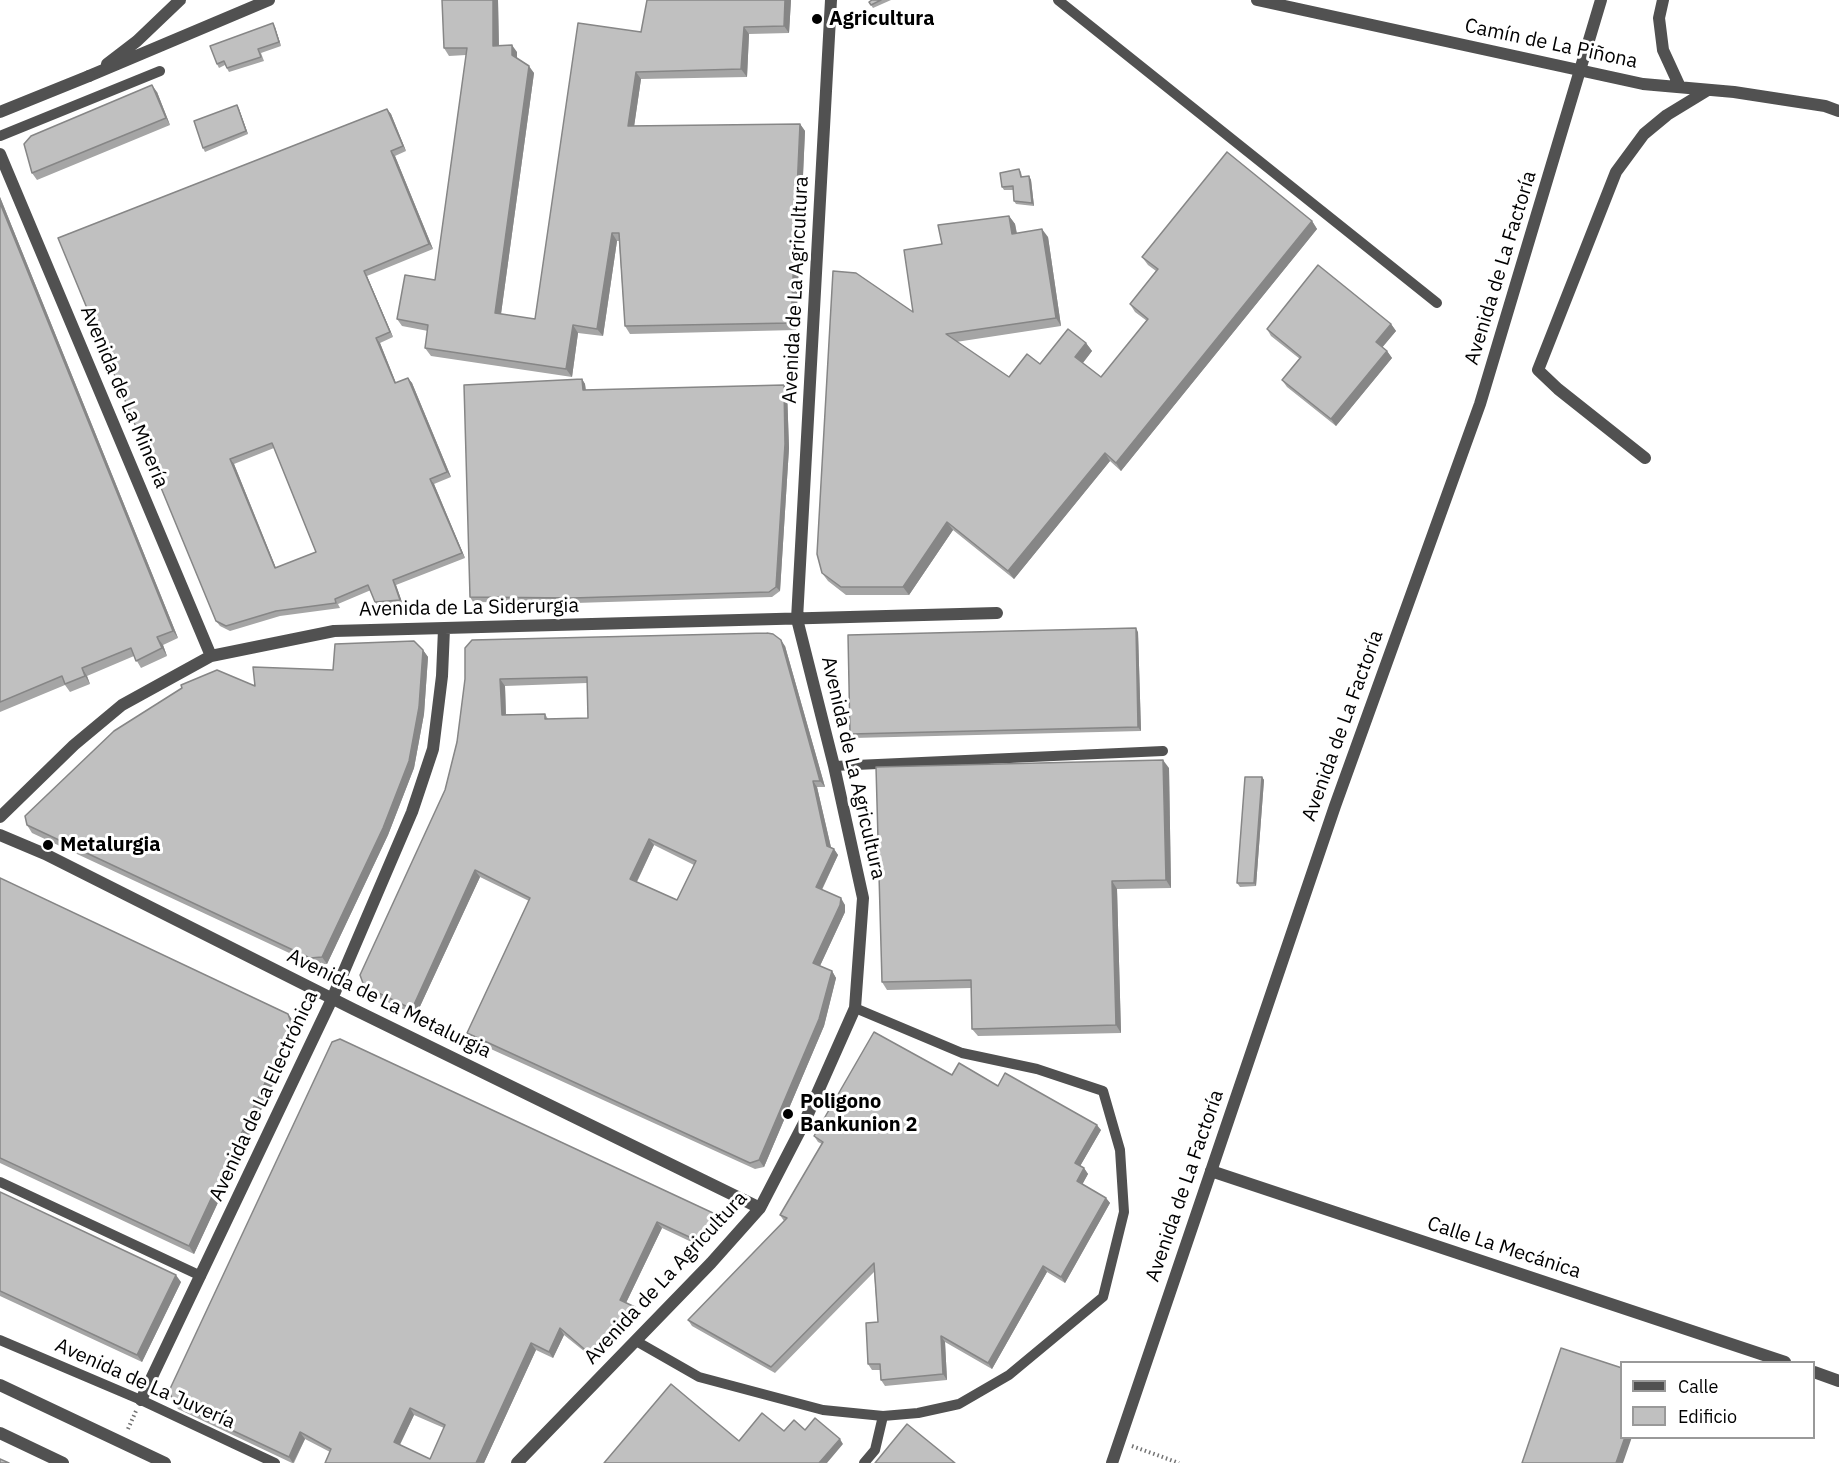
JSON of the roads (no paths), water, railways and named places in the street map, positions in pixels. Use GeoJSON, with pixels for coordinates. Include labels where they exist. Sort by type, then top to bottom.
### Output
{"type":"FeatureCollection","features":[{"type":"Feature","properties":{"kind":"street"},"geometry":{"type":"LineString","coordinates":[[89,76],[137,41],[180,0]]}},
{"type":"Feature","properties":{"kind":"street"},"geometry":{"type":"LineString","coordinates":[[0,112],[269,0]]}},
{"type":"Feature","properties":{"kind":"street","name":"Avenida de La Agricultura"},"geometry":{"type":"LineString","coordinates":[[517,1463],[636,1341],[760,1208],[804,1123],[855,1008],[863,898],[834,766],[797,619],[831,0]]}},
{"type":"Feature","properties":{"kind":"street","name":"Camín de La Piñona"},"geometry":{"type":"LineString","coordinates":[[1257,0],[1643,84],[1708,90],[1825,106],[1839,111]]}},
{"type":"Feature","properties":{"kind":"street","name":"Avenida de La Factoría"},"geometry":{"type":"LineString","coordinates":[[1112,1463],[1335,806],[1480,404],[1600,0]]}},
{"type":"Feature","properties":{"kind":"street"},"geometry":{"type":"LineString","coordinates":[[1663,0],[1659,18],[1663,50],[1680,87]]}},
{"type":"Feature","properties":{"kind":"street"},"geometry":{"type":"LineString","coordinates":[[1645,458],[1538,370],[1616,172],[1644,134],[1666,115],[1708,90]]}},
{"type":"Feature","properties":{"kind":"street","name":"Avenida de La Minería"},"geometry":{"type":"LineString","coordinates":[[0,154],[211,656]]}},
{"type":"Feature","properties":{"kind":"street","name":"Avenida de La Siderurgia"},"geometry":{"type":"LineString","coordinates":[[0,817],[74,745],[122,705],[211,656],[334,631],[444,630],[997,613]]}},
{"type":"Feature","properties":{"kind":"street","name":"Avenida de La Electrónica"},"geometry":{"type":"LineString","coordinates":[[141,1400],[332,999],[412,812],[433,749],[442,676],[444,630]]}},
{"type":"Feature","properties":{"kind":"street","name":"Avenida de La Metalurgia"},"geometry":{"type":"LineString","coordinates":[[0,835],[45,854],[332,999],[760,1208]]}},
{"type":"Feature","properties":{"kind":"street","name":"Calle La Mecánica"},"geometry":{"type":"LineString","coordinates":[[1211,1171],[1782,1361]]}},
{"type":"Feature","properties":{"kind":"street"},"geometry":{"type":"LineString","coordinates":[[1815,1372],[1839,1381]]}},
{"type":"Feature","properties":{"kind":"street"},"geometry":{"type":"LineString","coordinates":[[0,1385],[165,1463]]}},
{"type":"Feature","properties":{"kind":"street"},"geometry":{"type":"LineString","coordinates":[[0,1433],[63,1463]]}},
{"type":"Feature","properties":{"kind":"lane"},"geometry":{"type":"LineString","coordinates":[[1058,0],[1437,303]]}},
{"type":"Feature","properties":{"kind":"lane"},"geometry":{"type":"LineString","coordinates":[[0,136],[160,71]]}},
{"type":"Feature","properties":{"kind":"lane"},"geometry":{"type":"LineString","coordinates":[[834,766],[1163,752]]}},
{"type":"Feature","properties":{"kind":"lane"},"geometry":{"type":"LineString","coordinates":[[636,1341],[699,1377],[823,1410],[883,1416],[918,1413],[959,1404],[1009,1375],[1093,1309],[1103,1297],[1124,1212],[1120,1150],[1103,1091],[1037,1069],[962,1053],[855,1008]]}},
{"type":"Feature","properties":{"kind":"lane"},"geometry":{"type":"LineString","coordinates":[[0,1182],[201,1276]]}},
{"type":"Feature","properties":{"kind":"lane","name":"Avenida de La Juvería"},"geometry":{"type":"LineString","coordinates":[[0,1340],[141,1400],[275,1463]]}},
{"type":"Feature","properties":{"kind":"lane"},"geometry":{"type":"LineString","coordinates":[[864,1463],[875,1450],[883,1416]]}},
{"type":"Feature","properties":{"kind":"place","name":"Agricultura"},"geometry":{"type":"Point","coordinates":[817,19]}},
{"type":"Feature","properties":{"kind":"place","name":"Metalurgia"},"geometry":{"type":"Point","coordinates":[48,845]}},
{"type":"Feature","properties":{"kind":"place","name":"Poligono Bankunion 2"},"geometry":{"type":"Point","coordinates":[788,1114]}}]}
